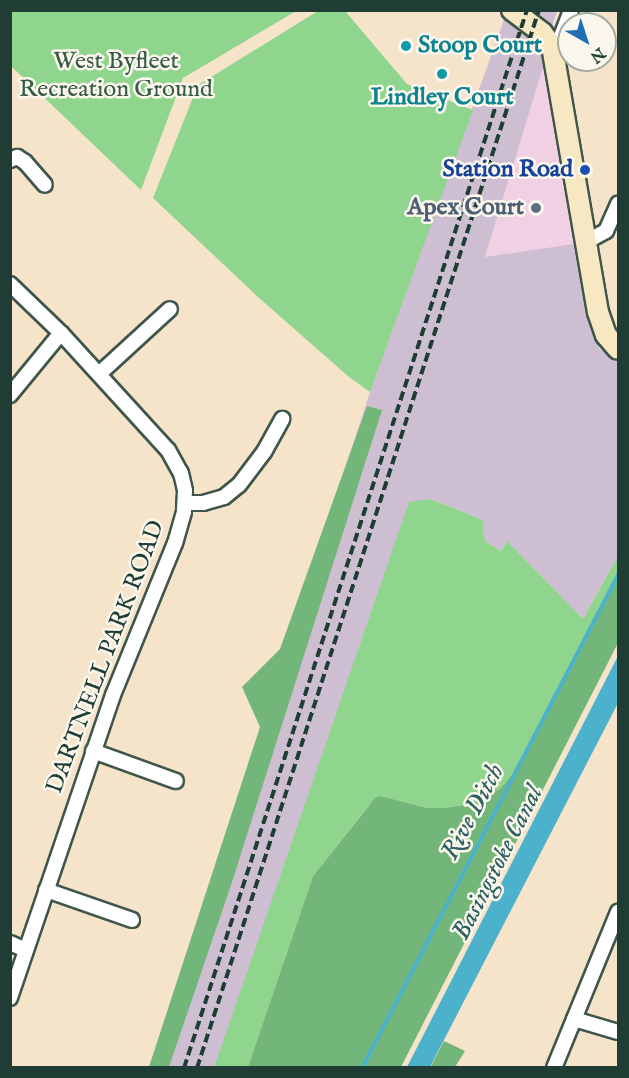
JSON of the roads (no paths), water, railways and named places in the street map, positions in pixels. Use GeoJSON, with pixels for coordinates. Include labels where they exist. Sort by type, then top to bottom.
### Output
{"type":"FeatureCollection","features":[{"type":"Feature","properties":{"kind":"street"},"geometry":{"type":"LineString","coordinates":[[512,10],[542,33],[552,46],[600,321],[606,335],[618,349]]}},
{"type":"Feature","properties":{"kind":"street"},"geometry":{"type":"LineString","coordinates":[[552,46],[560,39],[571,10]]}},
{"type":"Feature","properties":{"kind":"street"},"geometry":{"type":"LineString","coordinates":[[10,160],[17,157],[25,162],[45,185]]}},
{"type":"Feature","properties":{"kind":"street"},"geometry":{"type":"LineString","coordinates":[[586,242],[606,231],[618,204]]}},
{"type":"Feature","properties":{"kind":"street","name":"DARTNELL PARK ROAD"},"geometry":{"type":"LineString","coordinates":[[10,284],[61,333],[168,450],[181,473],[185,491],[176,543],[113,695],[10,998]]}},
{"type":"Feature","properties":{"kind":"street"},"geometry":{"type":"LineString","coordinates":[[99,374],[170,309]]}},
{"type":"Feature","properties":{"kind":"street"},"geometry":{"type":"LineString","coordinates":[[10,395],[61,333]]}},
{"type":"Feature","properties":{"kind":"street"},"geometry":{"type":"LineString","coordinates":[[184,504],[224,498],[239,485],[264,452],[282,419]]}},
{"type":"Feature","properties":{"kind":"street"},"geometry":{"type":"LineString","coordinates":[[93,751],[176,781]]}},
{"type":"Feature","properties":{"kind":"street"},"geometry":{"type":"LineString","coordinates":[[46,890],[132,920]]}},
{"type":"Feature","properties":{"kind":"street"},"geometry":{"type":"LineString","coordinates":[[554,1068],[618,912]]}},
{"type":"Feature","properties":{"kind":"street"},"geometry":{"type":"LineString","coordinates":[[10,943],[26,950]]}},
{"type":"Feature","properties":{"kind":"street"},"geometry":{"type":"LineString","coordinates":[[574,1019],[618,1032]]}},
{"type":"Feature","properties":{"kind":"water","name":"Basingstoke Canal"},"geometry":{"type":"Polygon","coordinates":[[[618,656],[618,703],[430,1067],[407,1067],[618,656]]]}},
{"type":"Feature","properties":{"kind":"waterway","name":"Rive Ditch"},"geometry":{"type":"LineString","coordinates":[[362,1068],[618,575]]}},
{"type":"Feature","properties":{"kind":"railway"},"geometry":{"type":"LineString","coordinates":[[184,1068],[527,10]]}},
{"type":"Feature","properties":{"kind":"railway"},"geometry":{"type":"LineString","coordinates":[[197,1068],[539,10]]}},
{"type":"Feature","properties":{"kind":"place","name":"Stoop Court"},"geometry":{"type":"Point","coordinates":[406,46]}},
{"type":"Feature","properties":{"kind":"place","name":"Lindley Court"},"geometry":{"type":"Point","coordinates":[442,74]}},
{"type":"Feature","properties":{"kind":"place","name":"Station Road"},"geometry":{"type":"Point","coordinates":[585,170]}},
{"type":"Feature","properties":{"kind":"place","name":"Apex Court"},"geometry":{"type":"Point","coordinates":[536,208]}},
{"type":"Feature","properties":{"kind":"park label","name":"West Byfleet Recreation Ground"},"geometry":{"type":"Point","coordinates":[116,76]}}]}
